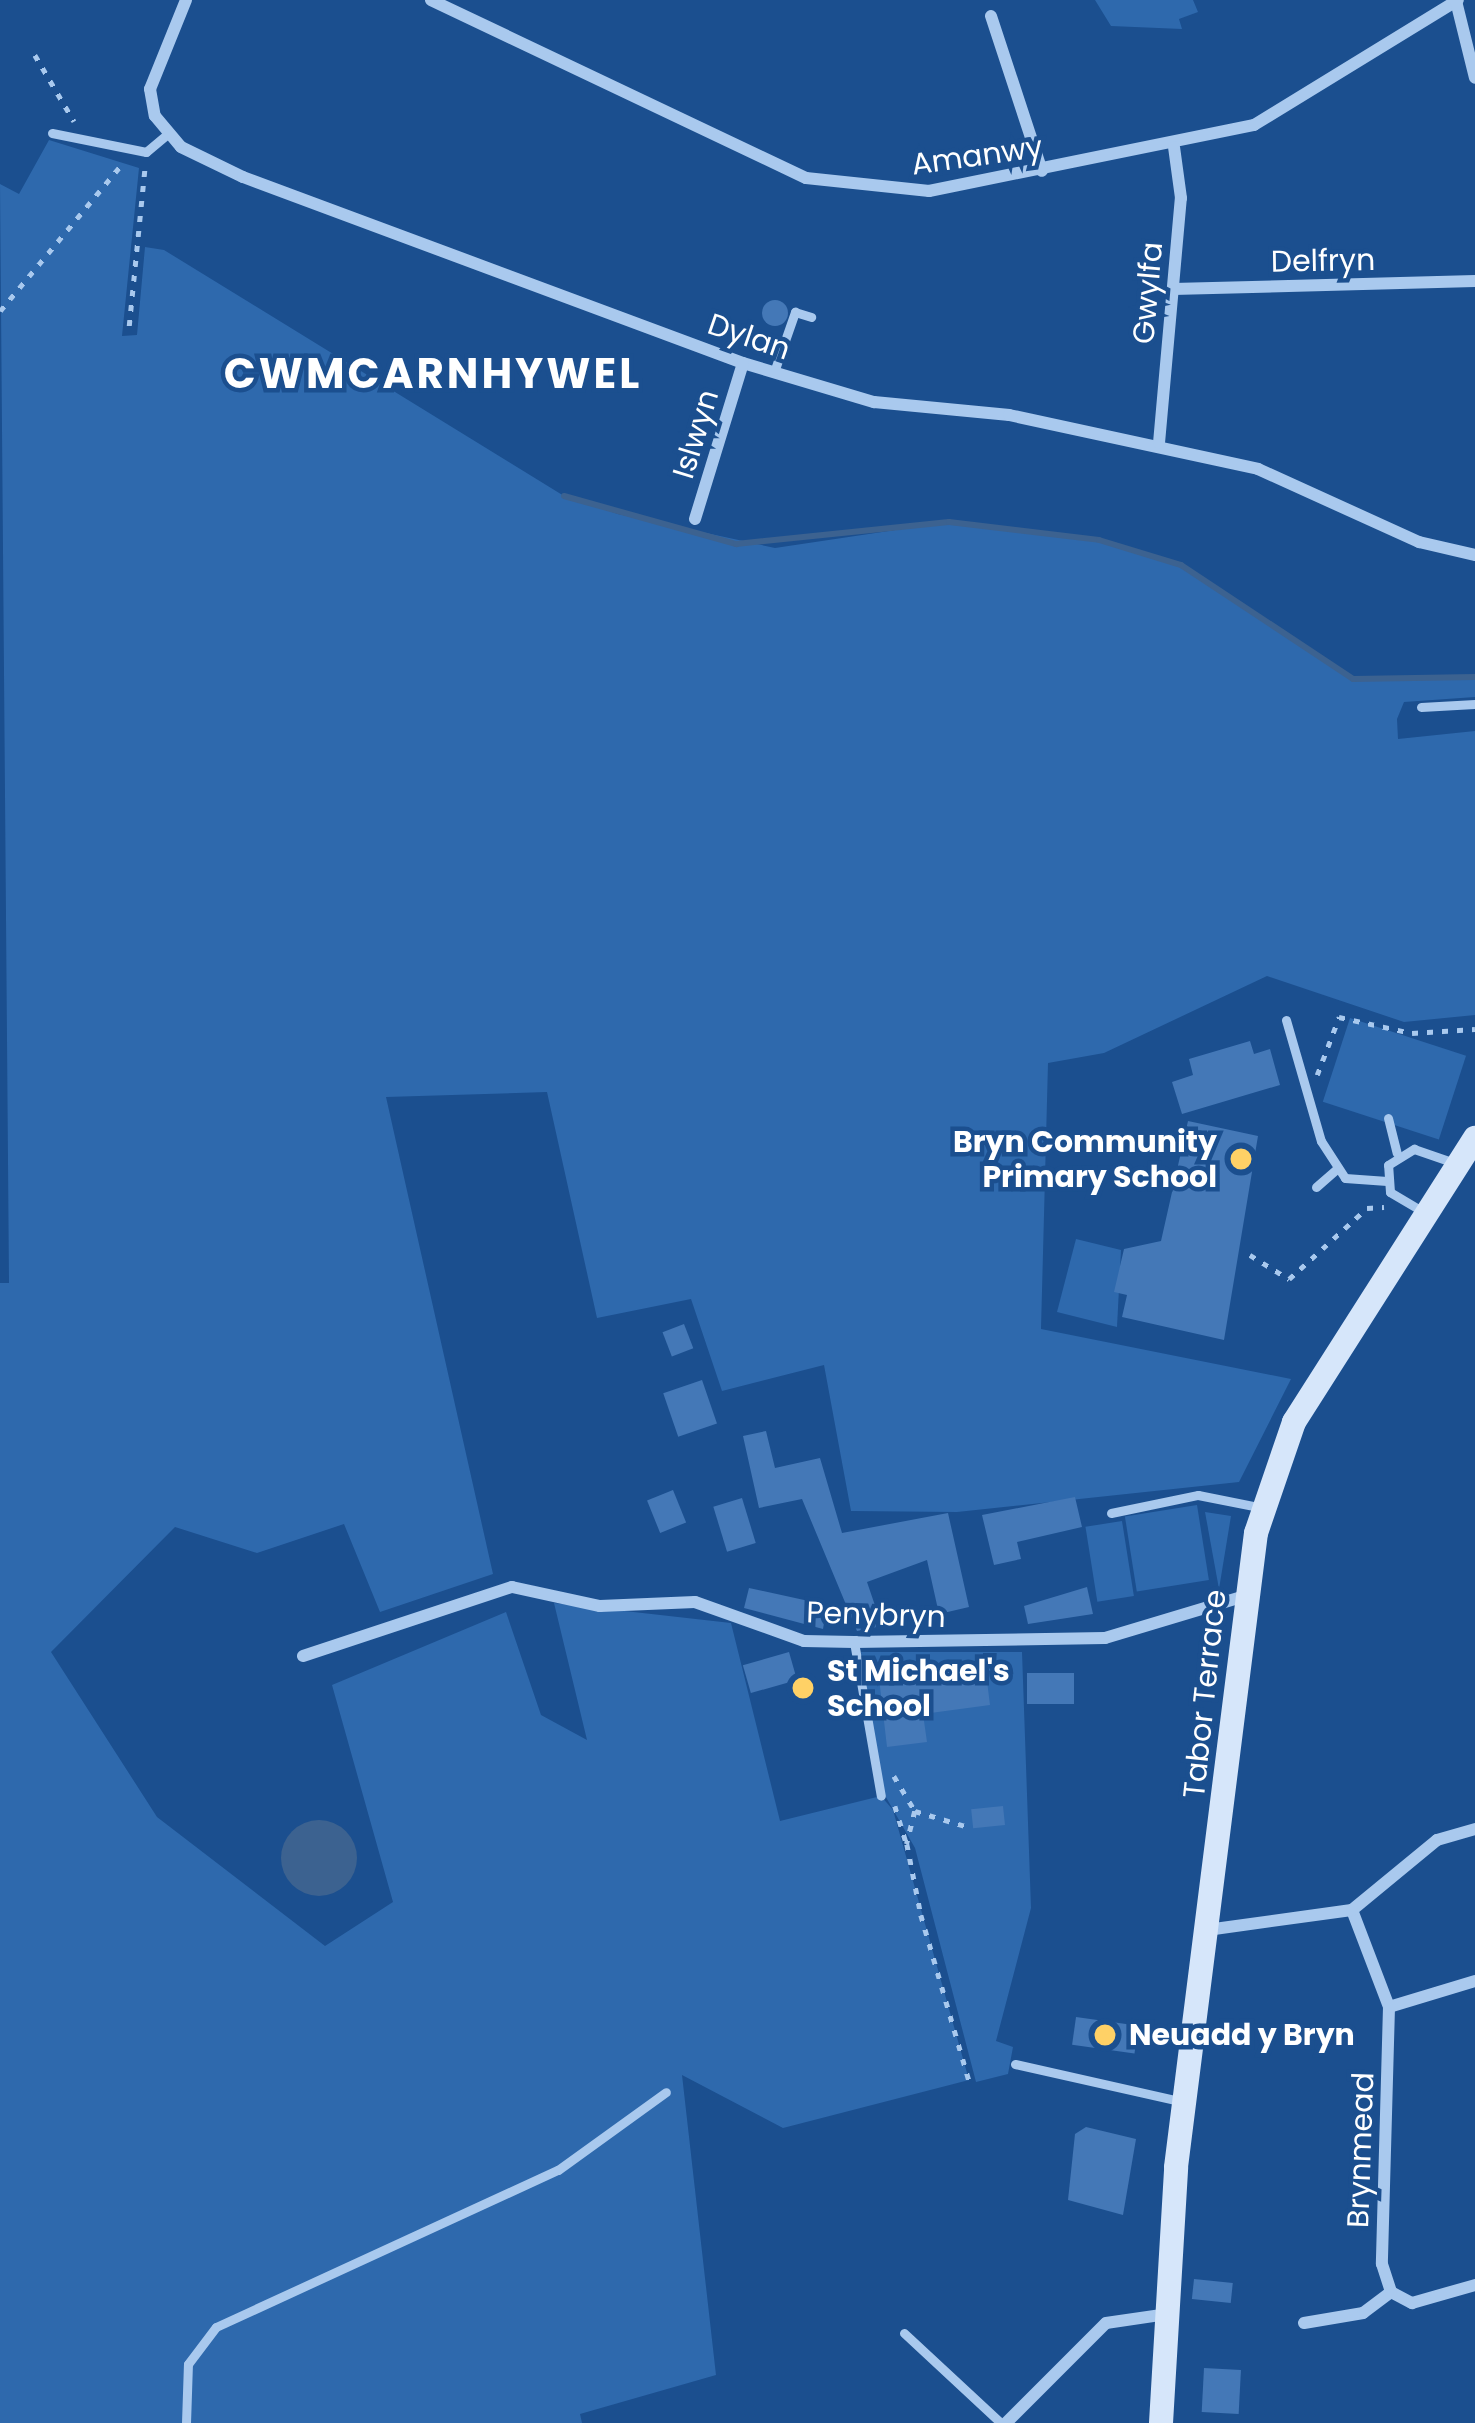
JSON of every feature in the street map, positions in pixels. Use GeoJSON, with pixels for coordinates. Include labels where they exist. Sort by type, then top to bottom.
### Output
{"type":"FeatureCollection","features":[{"type":"Feature","properties":{"kind":"main road","name":"Tabor Terrace"},"geometry":{"type":"LineString","coordinates":[[1160,2423],[1185,2101],[1245,1597],[1263,1508],[1294,1422],[1475,1138]]}},
{"type":"Feature","properties":{"kind":"street"},"geometry":{"type":"LineString","coordinates":[[169,133],[150,89],[187,0]]}},
{"type":"Feature","properties":{"kind":"street","name":"Amanwy"},"geometry":{"type":"LineString","coordinates":[[431,0],[806,178],[929,191],[1174,147],[1253,125],[1457,0]]}},
{"type":"Feature","properties":{"kind":"street"},"geometry":{"type":"LineString","coordinates":[[1457,0],[1475,78]]}},
{"type":"Feature","properties":{"kind":"street"},"geometry":{"type":"LineString","coordinates":[[991,16],[1042,171]]}},
{"type":"Feature","properties":{"kind":"street","name":"Dylan"},"geometry":{"type":"LineString","coordinates":[[169,133],[243,177],[743,363],[874,402],[1159,443],[1258,469],[1419,542],[1475,555]]}},
{"type":"Feature","properties":{"kind":"street","name":"Gwylfa"},"geometry":{"type":"LineString","coordinates":[[1159,443],[1173,289],[1174,147]]}},
{"type":"Feature","properties":{"kind":"street","name":"Delfryn"},"geometry":{"type":"LineString","coordinates":[[1173,289],[1475,281]]}},
{"type":"Feature","properties":{"kind":"street","name":"Islwyn"},"geometry":{"type":"LineString","coordinates":[[695,519],[743,363]]}},
{"type":"Feature","properties":{"kind":"street","name":"Penybryn"},"geometry":{"type":"LineString","coordinates":[[303,1656],[512,1587],[600,1606],[695,1602],[803,1641],[854,1642],[1106,1637],[1245,1597]]}},
{"type":"Feature","properties":{"kind":"street"},"geometry":{"type":"LineString","coordinates":[[1208,1930],[1352,1910],[1437,1840],[1475,1829]]}},
{"type":"Feature","properties":{"kind":"street","name":"Brynmead"},"geometry":{"type":"LineString","coordinates":[[1352,1910],[1389,2007],[1382,2264],[1391,2292]]}},
{"type":"Feature","properties":{"kind":"street"},"geometry":{"type":"LineString","coordinates":[[1389,2007],[1475,1981]]}},
{"type":"Feature","properties":{"kind":"street"},"geometry":{"type":"LineString","coordinates":[[1304,2323],[1363,2313],[1391,2292],[1412,2303],[1475,2285]]}},
{"type":"Feature","properties":{"kind":"street"},"geometry":{"type":"LineString","coordinates":[[1004,2423],[1106,2323],[1168,2314]]}},
{"type":"Feature","properties":{"kind":"lane"},"geometry":{"type":"LineString","coordinates":[[52,133],[146,152],[169,133]]}},
{"type":"Feature","properties":{"kind":"lane"},"geometry":{"type":"LineString","coordinates":[[774,372],[795,312],[811,317]]}},
{"type":"Feature","properties":{"kind":"lane"},"geometry":{"type":"LineString","coordinates":[[1420,707],[1475,704]]}},
{"type":"Feature","properties":{"kind":"lane"},"geometry":{"type":"LineString","coordinates":[[1286,1020],[1303,1092],[1338,1168],[1363,1185],[1387,1181],[1427,1214]]}},
{"type":"Feature","properties":{"kind":"lane"},"geometry":{"type":"LineString","coordinates":[[1387,1181],[1397,1154],[1388,1118]]}},
{"type":"Feature","properties":{"kind":"lane"},"geometry":{"type":"LineString","coordinates":[[1397,1154],[1460,1165]]}},
{"type":"Feature","properties":{"kind":"lane"},"geometry":{"type":"LineString","coordinates":[[1316,1187],[1338,1168]]}},
{"type":"Feature","properties":{"kind":"lane"},"geometry":{"type":"LineString","coordinates":[[1111,1513],[1198,1495],[1263,1508]]}},
{"type":"Feature","properties":{"kind":"lane"},"geometry":{"type":"LineString","coordinates":[[854,1642],[880,1796]]}},
{"type":"Feature","properties":{"kind":"lane"},"geometry":{"type":"LineString","coordinates":[[1015,2064],[1185,2101]]}},
{"type":"Feature","properties":{"kind":"lane"},"geometry":{"type":"LineString","coordinates":[[186,2423],[188,2364],[216,2327],[558,2170],[667,2092]]}},
{"type":"Feature","properties":{"kind":"lane"},"geometry":{"type":"LineString","coordinates":[[904,2333],[1004,2423]]}},
{"type":"Feature","properties":{"kind":"path"},"geometry":{"type":"LineString","coordinates":[[34,55],[59,110],[114,148]]}},
{"type":"Feature","properties":{"kind":"path"},"geometry":{"type":"LineString","coordinates":[[0,311],[133,151]]}},
{"type":"Feature","properties":{"kind":"path"},"geometry":{"type":"LineString","coordinates":[[129,326],[146,152]]}},
{"type":"Feature","properties":{"kind":"path"},"geometry":{"type":"LineString","coordinates":[[1303,1092],[1339,1017],[1412,1033],[1475,1029]]}},
{"type":"Feature","properties":{"kind":"path"},"geometry":{"type":"LineString","coordinates":[[1250,1255],[1289,1279],[1367,1208],[1427,1214]]}},
{"type":"Feature","properties":{"kind":"path"},"geometry":{"type":"LineString","coordinates":[[890,1771],[915,1811],[964,1826]]}},
{"type":"Feature","properties":{"kind":"path"},"geometry":{"type":"LineString","coordinates":[[880,1796],[907,1844],[969,2080]]}},
{"type":"Feature","properties":{"kind":"path"},"geometry":{"type":"LineString","coordinates":[[907,1844],[915,1811]]}},
{"type":"Feature","properties":{"kind":"shaded area"},"geometry":{"type":"Polygon","coordinates":[[[1095,0],[1193,0],[1198,12],[1179,19],[1182,29],[1111,26],[1095,0]]]}},
{"type":"Feature","properties":{"kind":"shaded area"},"geometry":{"type":"Polygon","coordinates":[[[49,140],[139,168],[122,336],[137,335],[145,247],[164,250],[564,496],[618,514],[775,548],[949,522],[1099,540],[1181,565],[1353,679],[1475,677],[1475,697],[1404,702],[1397,719],[1398,739],[1475,731],[1475,1015],[1404,1022],[1267,976],[1104,1053],[1048,1063],[1041,1329],[1291,1379],[1239,1482],[957,1512],[851,1511],[824,1365],[722,1391],[691,1299],[597,1318],[547,1092],[386,1097],[493,1574],[380,1612],[344,1524],[257,1553],[175,1527],[51,1652],[157,1817],[325,1946],[393,1902],[332,1685],[506,1612],[541,1715],[587,1740],[554,1603],[731,1623],[780,1821],[881,1796],[893,1810],[969,2080],[783,2128],[682,2075],[716,2375],[580,2414],[582,2423],[0,2423],[0,1283],[9,1283],[0,184],[19,194],[49,140]]]}},
{"type":"Feature","properties":{"kind":"shaded area"},"geometry":{"type":"Polygon","coordinates":[[[1350,1018],[1466,1056],[1439,1139],[1323,1102],[1350,1018]]]}},
{"type":"Feature","properties":{"kind":"shaded area"},"geometry":{"type":"Polygon","coordinates":[[[1076,1239],[1121,1250],[1117,1327],[1057,1312],[1076,1239]]]}},
{"type":"Feature","properties":{"kind":"shaded area"},"geometry":{"type":"Polygon","coordinates":[[[1197,1505],[1209,1580],[1137,1591],[1125,1516],[1197,1505]]]}},
{"type":"Feature","properties":{"kind":"shaded area"},"geometry":{"type":"Polygon","coordinates":[[[1205,1512],[1231,1516],[1219,1589],[1205,1512]]]}},
{"type":"Feature","properties":{"kind":"shaded area"},"geometry":{"type":"Polygon","coordinates":[[[1122,1521],[1134,1596],[1097,1602],[1085,1527],[1122,1521]]]}},
{"type":"Feature","properties":{"kind":"shaded area"},"geometry":{"type":"Polygon","coordinates":[[[861,1652],[1022,1652],[1031,1908],[996,2041],[1013,2047],[1008,2074],[976,2082],[915,1848],[883,1792],[861,1652]]]}},
{"type":"Feature","properties":{"kind":"shaded area"},"geometry":{"type":"Polygon","coordinates":[[[319,1820],[346,1831],[357,1858],[346,1885],[319,1896],[292,1885],[281,1858],[292,1831],[319,1820]]]}},
{"type":"Feature","properties":{"kind":"building"},"geometry":{"type":"Polygon","coordinates":[[[775,300],[788,313],[775,326],[762,313],[775,300]]]}},
{"type":"Feature","properties":{"kind":"building"},"geometry":{"type":"Polygon","coordinates":[[[1250,1041],[1254,1054],[1270,1049],[1280,1085],[1182,1114],[1172,1082],[1193,1075],[1189,1059],[1250,1041]]]}},
{"type":"Feature","properties":{"kind":"building"},"geometry":{"type":"Polygon","coordinates":[[[1188,1121],[1258,1136],[1224,1340],[1122,1317],[1127,1295],[1114,1292],[1124,1249],[1161,1241],[1188,1121]]]}},
{"type":"Feature","properties":{"kind":"building"},"geometry":{"type":"Polygon","coordinates":[[[684,1324],[693,1348],[672,1357],[663,1332],[684,1324]]]}},
{"type":"Feature","properties":{"kind":"building"},"geometry":{"type":"Polygon","coordinates":[[[702,1380],[717,1423],[678,1437],[663,1393],[702,1380]]]}},
{"type":"Feature","properties":{"kind":"building"},"geometry":{"type":"Polygon","coordinates":[[[766,1431],[775,1468],[820,1458],[842,1533],[948,1513],[969,1607],[939,1614],[927,1560],[867,1582],[882,1626],[857,1631],[802,1499],[759,1508],[743,1436],[766,1431]]]}},
{"type":"Feature","properties":{"kind":"building"},"geometry":{"type":"Polygon","coordinates":[[[673,1490],[686,1522],[660,1533],[647,1500],[673,1490]]]}},
{"type":"Feature","properties":{"kind":"building"},"geometry":{"type":"Polygon","coordinates":[[[1075,1497],[1082,1527],[1017,1542],[1021,1559],[994,1565],[982,1515],[1075,1497]]]}},
{"type":"Feature","properties":{"kind":"building"},"geometry":{"type":"Polygon","coordinates":[[[742,1498],[756,1543],[727,1552],[713,1507],[742,1498]]]}},
{"type":"Feature","properties":{"kind":"building"},"geometry":{"type":"Polygon","coordinates":[[[1087,1587],[1093,1614],[1028,1624],[1024,1606],[1087,1587]]]}},
{"type":"Feature","properties":{"kind":"building"},"geometry":{"type":"Polygon","coordinates":[[[749,1588],[827,1605],[823,1629],[744,1608],[749,1588]]]}},
{"type":"Feature","properties":{"kind":"building"},"geometry":{"type":"Polygon","coordinates":[[[789,1652],[797,1680],[751,1693],[743,1665],[789,1652]]]}},
{"type":"Feature","properties":{"kind":"building"},"geometry":{"type":"Polygon","coordinates":[[[985,1665],[990,1705],[923,1714],[927,1742],[887,1747],[879,1678],[985,1665]]]}},
{"type":"Feature","properties":{"kind":"building"},"geometry":{"type":"Polygon","coordinates":[[[1027,1673],[1074,1673],[1074,1704],[1027,1704],[1027,1673]]]}},
{"type":"Feature","properties":{"kind":"building"},"geometry":{"type":"Polygon","coordinates":[[[1003,1806],[1005,1825],[973,1828],[971,1809],[1003,1806]]]}},
{"type":"Feature","properties":{"kind":"building","name":"Neuadd y Bryn"},"geometry":{"type":"Polygon","coordinates":[[[1076,2017],[1138,2026],[1134,2053],[1072,2045],[1076,2017]]]}},
{"type":"Feature","properties":{"kind":"building"},"geometry":{"type":"Polygon","coordinates":[[[1086,2127],[1136,2139],[1123,2215],[1068,2200],[1075,2134],[1086,2127]]]}},
{"type":"Feature","properties":{"kind":"building"},"geometry":{"type":"Polygon","coordinates":[[[1194,2279],[1233,2283],[1231,2303],[1192,2299],[1194,2279]]]}},
{"type":"Feature","properties":{"kind":"building"},"geometry":{"type":"Polygon","coordinates":[[[1204,2368],[1241,2370],[1239,2414],[1202,2412],[1204,2368]]]}},
{"type":"Feature","properties":{"kind":"waterway"},"geometry":{"type":"LineString","coordinates":[[564,496],[736,544],[949,522],[1099,540],[1181,565],[1353,679],[1475,677]]}},
{"type":"Feature","properties":{"kind":"place","name":"Bryn Community Primary School"},"geometry":{"type":"Point","coordinates":[1241,1159]}},
{"type":"Feature","properties":{"kind":"place","name":"St Michael's School"},"geometry":{"type":"Point","coordinates":[803,1688]}},
{"type":"Feature","properties":{"kind":"place","name":"Neuadd y Bryn"},"geometry":{"type":"Point","coordinates":[1105,2035]}},
{"type":"Feature","properties":{"kind":"district","name":"CWMCARNHYWEL"},"geometry":{"type":"Point","coordinates":[433,374]}}]}
